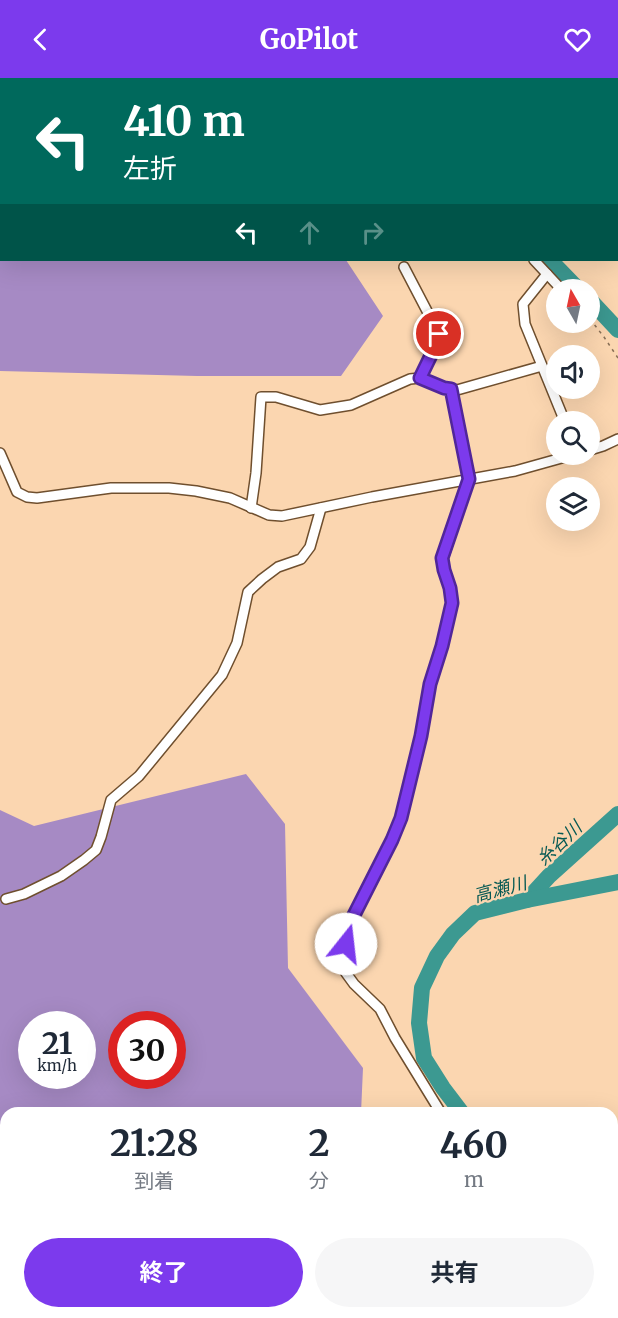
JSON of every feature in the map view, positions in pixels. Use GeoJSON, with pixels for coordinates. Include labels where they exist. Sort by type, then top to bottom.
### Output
{"type":"FeatureCollection","features":[{"type":"Feature","properties":{"kind":"street"},"geometry":{"type":"LineString","coordinates":[[535,261],[552,279]]}},
{"type":"Feature","properties":{"kind":"street"},"geometry":{"type":"LineString","coordinates":[[404,267],[439,334],[420,378]]}},
{"type":"Feature","properties":{"kind":"street"},"geometry":{"type":"LineString","coordinates":[[547,274],[523,304],[525,324],[560,411]]}},
{"type":"Feature","properties":{"kind":"street"},"geometry":{"type":"LineString","coordinates":[[251,507],[256,472],[261,397],[276,397],[320,410],[351,405],[410,379],[420,378],[444,388],[457,390],[542,366]]}},
{"type":"Feature","properties":{"kind":"street"},"geometry":{"type":"LineString","coordinates":[[437,1107],[380,1009],[346,973],[344,956],[348,932],[354,915],[401,818],[421,736],[430,684],[452,603],[442,558],[469,479],[451,389]]}},
{"type":"Feature","properties":{"kind":"street"},"geometry":{"type":"LineString","coordinates":[[600,447],[618,439]]}},
{"type":"Feature","properties":{"kind":"street"},"geometry":{"type":"LineString","coordinates":[[0,453],[17,492],[27,497],[44,497],[111,488],[169,488],[230,498],[268,515],[282,516],[515,471],[546,462]]}},
{"type":"Feature","properties":{"kind":"street"},"geometry":{"type":"LineString","coordinates":[[6,899],[24,894],[61,876],[96,850],[111,800],[139,776],[222,675],[237,643],[248,592],[278,567],[301,559],[310,547],[321,508]]}},
{"type":"Feature","properties":{"kind":"path"},"geometry":{"type":"LineString","coordinates":[[600,332],[618,358]]}},
{"type":"Feature","properties":{"kind":"shaded area"},"geometry":{"type":"Polygon","coordinates":[[[0,261],[347,261],[383,316],[341,376],[197,376],[0,371],[0,261]]]}},
{"type":"Feature","properties":{"kind":"shaded area"},"geometry":{"type":"Polygon","coordinates":[[[246,774],[285,824],[288,968],[363,1068],[361,1107],[0,1107],[0,810],[34,826],[246,774]]]}},
{"type":"Feature","properties":{"kind":"waterway","name":"糸谷川"},"geometry":{"type":"LineString","coordinates":[[551,261],[568,279]]}},
{"type":"Feature","properties":{"kind":"waterway","name":"糸谷川"},"geometry":{"type":"LineString","coordinates":[[600,311],[618,330]]}},
{"type":"Feature","properties":{"kind":"waterway","name":"糸谷川"},"geometry":{"type":"LineString","coordinates":[[527,900],[549,876],[618,814]]}},
{"type":"Feature","properties":{"kind":"waterway","name":"高瀬川"},"geometry":{"type":"LineString","coordinates":[[457,1107],[424,1058],[419,1023],[422,988],[437,956],[453,934],[475,913],[618,882]]}},
{"type":"Feature","properties":{"kind":"route"},"geometry":{"type":"LineString","coordinates":[[346,944],[354,915],[401,818],[421,736],[430,684],[452,603],[442,558],[469,479],[451,389],[420,378],[439,334]]}}]}
